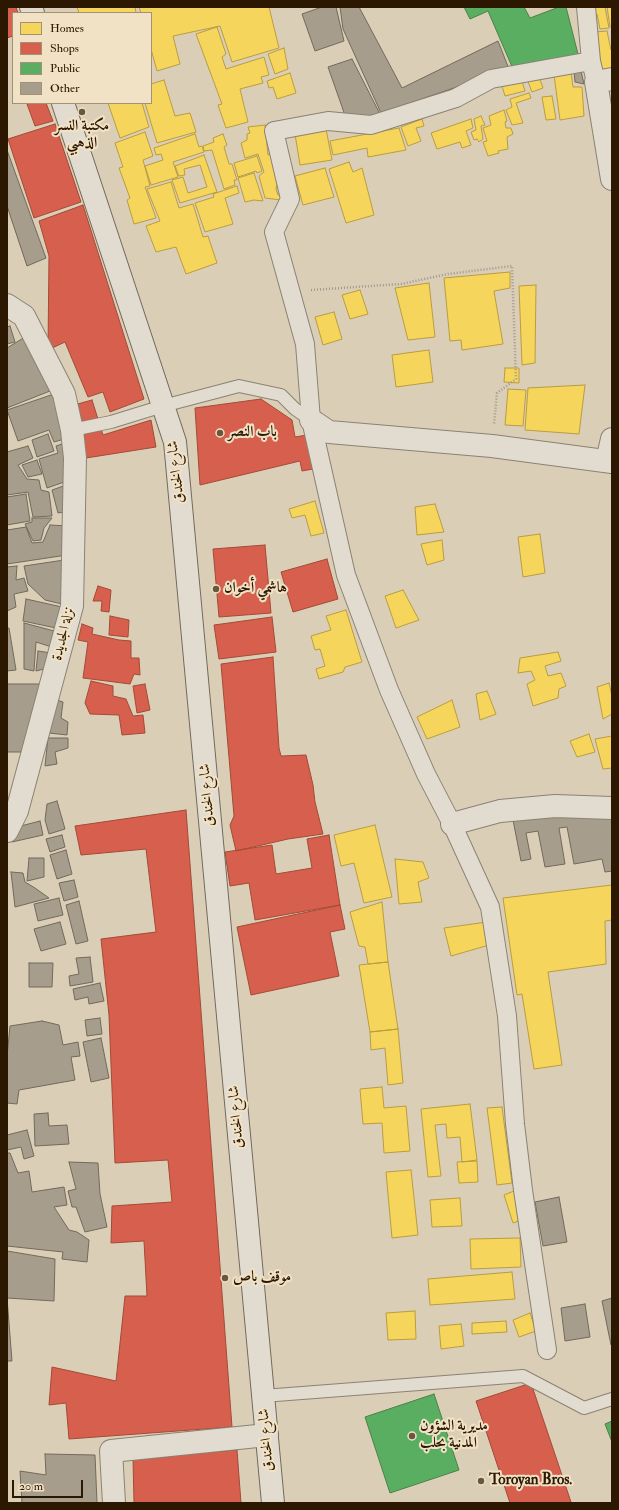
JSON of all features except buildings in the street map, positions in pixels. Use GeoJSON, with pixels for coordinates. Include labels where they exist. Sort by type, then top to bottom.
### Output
{"type":"FeatureCollection","features":[{"type":"Feature","properties":{"kind":"main road"},"geometry":{"type":"LineString","coordinates":[[600,74],[612,180]]}},
{"type":"Feature","properties":{"kind":"main road","name":"شارع الخندق"},"geometry":{"type":"LineString","coordinates":[[63,104],[175,442],[273,1503]]}},
{"type":"Feature","properties":{"kind":"main road","name":"نزلة الجديدة"},"geometry":{"type":"LineString","coordinates":[[7,305],[24,316],[64,394],[72,430],[75,458],[72,606],[17,811],[7,831]]}},
{"type":"Feature","properties":{"kind":"main road"},"geometry":{"type":"LineString","coordinates":[[311,420],[329,432],[492,446],[610,461],[612,439]]}},
{"type":"Feature","properties":{"kind":"main road"},"geometry":{"type":"LineString","coordinates":[[452,824],[500,811],[555,806],[612,808]]}},
{"type":"Feature","properties":{"kind":"main road"},"geometry":{"type":"LineString","coordinates":[[114,1503],[111,1451],[267,1434]]}},
{"type":"Feature","properties":{"kind":"street"},"geometry":{"type":"LineString","coordinates":[[547,1350],[523,1190],[515,1124],[507,1016],[490,907],[452,824],[426,774],[389,690],[367,635],[346,575],[311,420],[305,344],[274,232],[290,199],[274,131],[328,121],[371,125],[456,98],[491,79],[600,74],[586,7]]}},
{"type":"Feature","properties":{"kind":"lane"},"geometry":{"type":"LineString","coordinates":[[72,430],[111,422],[163,406],[239,386],[281,395],[311,420]]}},
{"type":"Feature","properties":{"kind":"lane"},"geometry":{"type":"LineString","coordinates":[[263,1396],[522,1376],[584,1408],[612,1399]]}},
{"type":"Feature","properties":{"kind":"path"},"geometry":{"type":"LineString","coordinates":[[290,291],[401,284],[448,274],[512,266],[516,379],[497,393],[492,446]]}},
{"type":"Feature","properties":{"kind":"place","name":"مكتبة النسر الذهبي"},"geometry":{"type":"Point","coordinates":[82,112]}},
{"type":"Feature","properties":{"kind":"place","name":"باب النصر"},"geometry":{"type":"Point","coordinates":[220,433]}},
{"type":"Feature","properties":{"kind":"place","name":"هاشمي أخوان"},"geometry":{"type":"Point","coordinates":[216,589]}},
{"type":"Feature","properties":{"kind":"place","name":"موقف باص"},"geometry":{"type":"Point","coordinates":[225,1278]}},
{"type":"Feature","properties":{"kind":"place","name":"مديرية الشؤون المدنية بحلب"},"geometry":{"type":"Point","coordinates":[412,1436]}},
{"type":"Feature","properties":{"kind":"place","name":"Toroyan Bros."},"geometry":{"type":"Point","coordinates":[481,1481]}}]}
